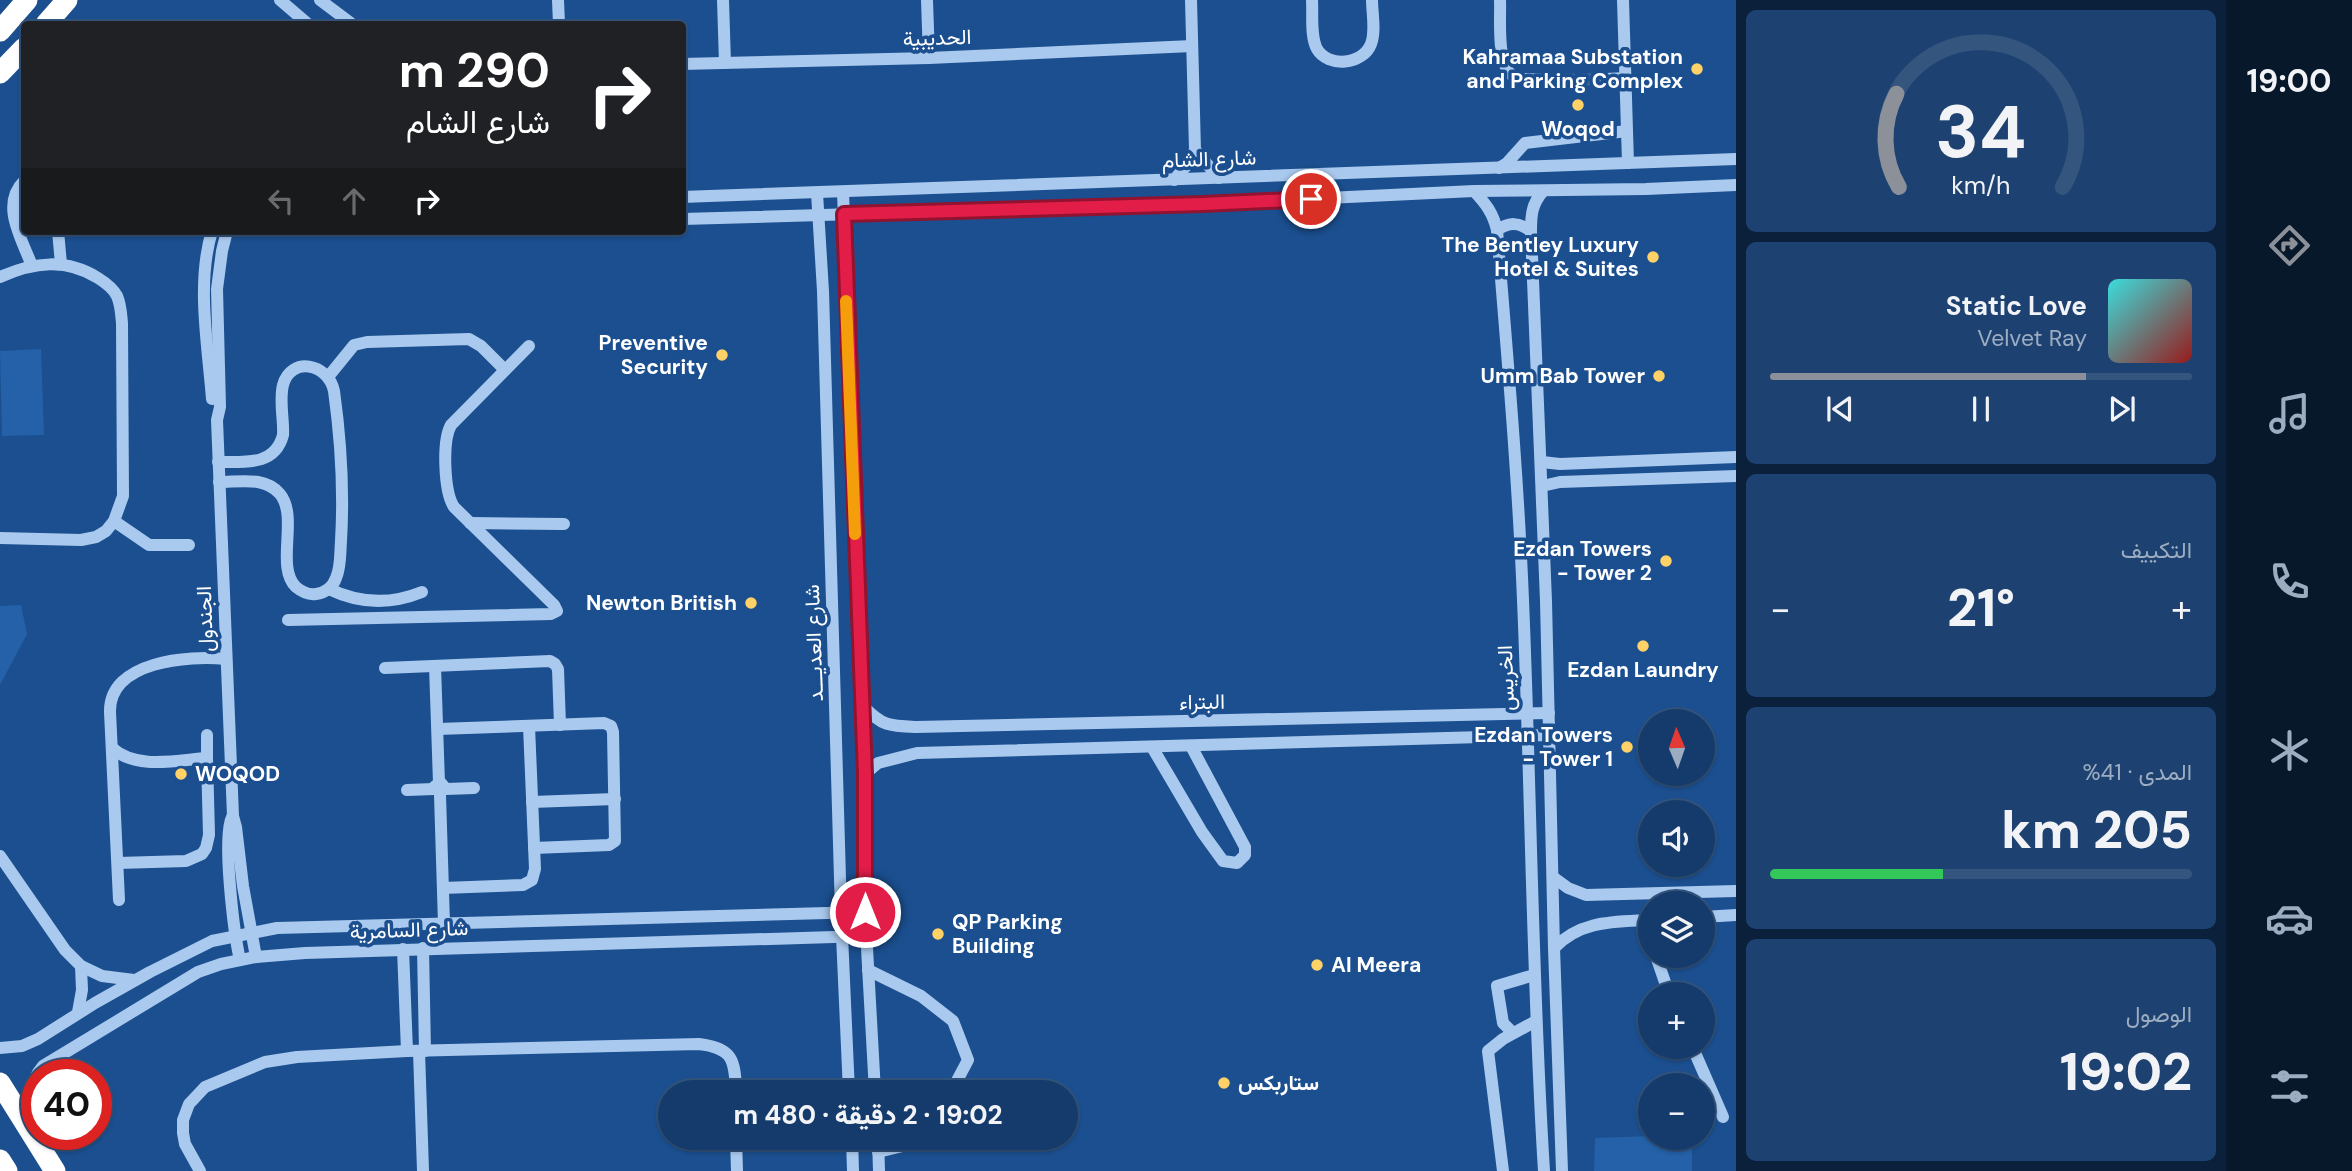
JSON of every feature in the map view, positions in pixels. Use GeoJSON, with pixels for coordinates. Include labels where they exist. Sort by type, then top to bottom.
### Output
{"type":"FeatureCollection","features":[{"type":"Feature","properties":{"kind":"highway"},"geometry":{"type":"LineString","coordinates":[[0,31],[27,0]]}},
{"type":"Feature","properties":{"kind":"highway"},"geometry":{"type":"LineString","coordinates":[[49,21],[67,0]]}},
{"type":"Feature","properties":{"kind":"highway"},"geometry":{"type":"LineString","coordinates":[[0,73],[21,51]]}},
{"type":"Feature","properties":{"kind":"highway"},"geometry":{"type":"LineString","coordinates":[[0,1083],[51,1164]]}},
{"type":"Feature","properties":{"kind":"highway"},"geometry":{"type":"LineString","coordinates":[[0,1160],[7,1171]]}},
{"type":"Feature","properties":{"kind":"street"},"geometry":{"type":"LineString","coordinates":[[280,0],[305,21]]}},
{"type":"Feature","properties":{"kind":"street"},"geometry":{"type":"LineString","coordinates":[[320,0],[348,21]]}},
{"type":"Feature","properties":{"kind":"street"},"geometry":{"type":"LineString","coordinates":[[558,0],[559,21]]}},
{"type":"Feature","properties":{"kind":"street"},"geometry":{"type":"LineString","coordinates":[[723,0],[725,64]]}},
{"type":"Feature","properties":{"kind":"street"},"geometry":{"type":"LineString","coordinates":[[927,0],[929,58]]}},
{"type":"Feature","properties":{"kind":"street"},"geometry":{"type":"LineString","coordinates":[[1174,180],[1195,150],[1191,0]]}},
{"type":"Feature","properties":{"kind":"street"},"geometry":{"type":"LineString","coordinates":[[1312,0],[1315,46],[1326,58],[1348,61],[1358,58],[1371,43],[1372,0]]}},
{"type":"Feature","properties":{"kind":"street"},"geometry":{"type":"LineString","coordinates":[[1500,0],[1502,61],[1507,71],[1517,78],[1545,80]]}},
{"type":"Feature","properties":{"kind":"street"},"geometry":{"type":"LineString","coordinates":[[1623,0],[1628,163]]}},
{"type":"Feature","properties":{"kind":"street","name":"الحديبية"},"geometry":{"type":"LineString","coordinates":[[686,64],[929,58],[1192,46]]}},
{"type":"Feature","properties":{"kind":"street"},"geometry":{"type":"LineString","coordinates":[[1606,79],[1626,78]]}},
{"type":"Feature","properties":{"kind":"street"},"geometry":{"type":"LineString","coordinates":[[1499,168],[1525,144],[1627,131]]}},
{"type":"Feature","properties":{"kind":"street"},"geometry":{"type":"LineString","coordinates":[[1195,150],[1219,178]]}},
{"type":"Feature","properties":{"kind":"street","name":"شارع الشام"},"geometry":{"type":"LineString","coordinates":[[686,197],[1736,159]]}},
{"type":"Feature","properties":{"kind":"street"},"geometry":{"type":"LineString","coordinates":[[21,184],[12,203],[14,218],[32,266]]}},
{"type":"Feature","properties":{"kind":"street"},"geometry":{"type":"LineString","coordinates":[[686,219],[1203,204],[1474,191],[1736,185]]}},
{"type":"Feature","properties":{"kind":"street","name":"الخريس"},"geometry":{"type":"LineString","coordinates":[[1474,191],[1488,205],[1497,230],[1517,476],[1534,975],[1544,1171]]}},
{"type":"Feature","properties":{"kind":"street","name":"الخريس"},"geometry":{"type":"LineString","coordinates":[[1543,191],[1535,201],[1531,214],[1531,231],[1542,462],[1562,1171]]}},
{"type":"Feature","properties":{"kind":"street"},"geometry":{"type":"LineString","coordinates":[[843,192],[863,706],[865,912],[874,1080]]}},
{"type":"Feature","properties":{"kind":"street","name":"شارع العديـــد"},"geometry":{"type":"LineString","coordinates":[[817,193],[848,1080]]}},
{"type":"Feature","properties":{"kind":"street"},"geometry":{"type":"LineString","coordinates":[[1497,230],[1512,223],[1531,231]]}},
{"type":"Feature","properties":{"kind":"street"},"geometry":{"type":"LineString","coordinates":[[58,235],[61,264]]}},
{"type":"Feature","properties":{"kind":"street","name":"الجندول"},"geometry":{"type":"LineString","coordinates":[[211,235],[206,261],[204,299],[212,406],[217,420]]}},
{"type":"Feature","properties":{"kind":"street","name":"الجندول"},"geometry":{"type":"LineString","coordinates":[[226,235],[217,289],[220,407],[217,420],[226,659],[233,816],[256,957]]}},
{"type":"Feature","properties":{"kind":"street"},"geometry":{"type":"LineString","coordinates":[[0,277],[32,266],[61,264],[76,267],[107,283],[116,293],[121,305],[124,483],[123,496],[114,522],[96,537],[80,540],[0,538]]}},
{"type":"Feature","properties":{"kind":"street"},"geometry":{"type":"LineString","coordinates":[[328,377],[354,345],[367,342],[469,339],[481,346],[505,370]]}},
{"type":"Feature","properties":{"kind":"street"},"geometry":{"type":"LineString","coordinates":[[288,620],[555,614],[557,611],[554,605],[454,507],[449,496],[447,432],[529,346]]}},
{"type":"Feature","properties":{"kind":"street"},"geometry":{"type":"LineString","coordinates":[[219,462],[259,461],[273,454],[283,435],[282,389],[288,376],[305,366],[319,369],[328,377],[332,384],[337,412],[342,500],[338,573],[329,589],[317,594],[304,592],[294,585],[291,579],[287,510],[278,491],[259,481],[219,482]]}},
{"type":"Feature","properties":{"kind":"street"},"geometry":{"type":"LineString","coordinates":[[1542,462],[1560,464],[1736,457]]}},
{"type":"Feature","properties":{"kind":"street"},"geometry":{"type":"LineString","coordinates":[[1542,486],[1560,482],[1736,476]]}},
{"type":"Feature","properties":{"kind":"street"},"geometry":{"type":"LineString","coordinates":[[114,522],[149,545],[189,545]]}},
{"type":"Feature","properties":{"kind":"street"},"geometry":{"type":"LineString","coordinates":[[470,523],[564,524]]}},
{"type":"Feature","properties":{"kind":"street"},"geometry":{"type":"LineString","coordinates":[[329,589],[341,595],[368,601],[396,601],[422,592]]}},
{"type":"Feature","properties":{"kind":"street"},"geometry":{"type":"LineString","coordinates":[[120,900],[110,704],[115,689],[127,677],[146,668],[199,658],[226,659]]}},
{"type":"Feature","properties":{"kind":"street"},"geometry":{"type":"LineString","coordinates":[[385,668],[553,662],[558,669],[560,725]]}},
{"type":"Feature","properties":{"kind":"street"},"geometry":{"type":"LineString","coordinates":[[435,666],[444,924]]}},
{"type":"Feature","properties":{"kind":"street","name":"البتراء"},"geometry":{"type":"LineString","coordinates":[[863,706],[874,718],[887,726],[916,727],[1549,713]]}},
{"type":"Feature","properties":{"kind":"street"},"geometry":{"type":"LineString","coordinates":[[438,729],[604,723],[611,726],[616,838],[612,844],[534,848]]}},
{"type":"Feature","properties":{"kind":"street"},"geometry":{"type":"LineString","coordinates":[[443,888],[526,884],[534,876],[529,726]]}},
{"type":"Feature","properties":{"kind":"street"},"geometry":{"type":"LineString","coordinates":[[118,863],[186,860],[202,854],[209,842],[207,735]]}},
{"type":"Feature","properties":{"kind":"street","name":"البتراء"},"geometry":{"type":"LineString","coordinates":[[865,774],[878,763],[917,753],[1550,735]]}},
{"type":"Feature","properties":{"kind":"street"},"geometry":{"type":"LineString","coordinates":[[1152,747],[1223,861],[1237,863],[1245,855],[1245,847],[1191,746]]}},
{"type":"Feature","properties":{"kind":"street"},"geometry":{"type":"LineString","coordinates":[[112,748],[123,757],[136,761],[207,758]]}},
{"type":"Feature","properties":{"kind":"street"},"geometry":{"type":"LineString","coordinates":[[407,790],[474,788]]}},
{"type":"Feature","properties":{"kind":"street"},"geometry":{"type":"LineString","coordinates":[[532,803],[615,799]]}},
{"type":"Feature","properties":{"kind":"street","name":"الجندول"},"geometry":{"type":"LineString","coordinates":[[233,816],[228,832],[235,935],[240,960]]}},
{"type":"Feature","properties":{"kind":"street"},"geometry":{"type":"LineString","coordinates":[[0,856],[65,950],[81,967],[102,976],[135,980]]}},
{"type":"Feature","properties":{"kind":"street"},"geometry":{"type":"LineString","coordinates":[[1553,877],[1568,888],[1586,895],[1736,891]]}},
{"type":"Feature","properties":{"kind":"street","name":"شارع السامرية"},"geometry":{"type":"LineString","coordinates":[[0,1048],[29,1044],[78,1012],[212,941],[276,928],[865,912]]}},
{"type":"Feature","properties":{"kind":"street"},"geometry":{"type":"LineString","coordinates":[[1715,916],[1736,915]]}},
{"type":"Feature","properties":{"kind":"street"},"geometry":{"type":"LineString","coordinates":[[1554,948],[1569,934],[1586,926],[1638,923]]}},
{"type":"Feature","properties":{"kind":"street","name":"شارع السامرية"},"geometry":{"type":"LineString","coordinates":[[55,1059],[198,972],[256,957],[423,948],[866,936]]}},
{"type":"Feature","properties":{"kind":"street"},"geometry":{"type":"LineString","coordinates":[[417,1051],[423,948]]}},
{"type":"Feature","properties":{"kind":"street"},"geometry":{"type":"LineString","coordinates":[[403,949],[417,1051],[423,1171]]}},
{"type":"Feature","properties":{"kind":"street"},"geometry":{"type":"LineString","coordinates":[[78,1012],[82,990],[81,967]]}},
{"type":"Feature","properties":{"kind":"street"},"geometry":{"type":"LineString","coordinates":[[868,970],[921,996],[953,1021],[968,1060],[957,1080]]}},
{"type":"Feature","properties":{"kind":"street"},"geometry":{"type":"LineString","coordinates":[[1513,1033],[1503,1023],[1497,986],[1534,975]]}},
{"type":"Feature","properties":{"kind":"street"},"geometry":{"type":"LineString","coordinates":[[1503,1171],[1488,1051],[1536,1021]]}},
{"type":"Feature","properties":{"kind":"street"},"geometry":{"type":"LineString","coordinates":[[200,1171],[185,1144],[183,1119],[189,1104],[205,1087],[265,1062],[297,1057],[417,1051],[708,1045],[716,1046],[729,1055],[735,1080]]}},
{"type":"Feature","properties":{"kind":"street"},"geometry":{"type":"LineString","coordinates":[[1698,1059],[1723,1117]]}},
{"type":"Feature","properties":{"kind":"street"},"geometry":{"type":"LineString","coordinates":[[736,1150],[737,1171]]}},
{"type":"Feature","properties":{"kind":"street"},"geometry":{"type":"LineString","coordinates":[[852,1150],[853,1171]]}},
{"type":"Feature","properties":{"kind":"street"},"geometry":{"type":"LineString","coordinates":[[879,1171],[878,1152],[886,1150]]}},
{"type":"Feature","properties":{"kind":"shaded area"},"geometry":{"type":"Polygon","coordinates":[[[41,349],[44,435],[2,436],[0,351],[41,349]]]}},
{"type":"Feature","properties":{"kind":"shaded area"},"geometry":{"type":"Polygon","coordinates":[[[21,605],[27,634],[0,685],[0,606],[21,605]]]}},
{"type":"Feature","properties":{"kind":"shaded area"},"geometry":{"type":"Polygon","coordinates":[[[1638,1136],[1638,1150],[1692,1150],[1692,1171],[1594,1171],[1595,1138],[1638,1136]]]}},
{"type":"Feature","properties":{"kind":"tunnel"},"geometry":{"type":"LineString","coordinates":[[1545,80],[1606,79]]}},
{"type":"Feature","properties":{"kind":"slow traffic"},"geometry":{"type":"LineString","coordinates":[[846,301],[855,534]]}},
{"type":"Feature","properties":{"kind":"place","name":"Kahramaa Substation and Parking Complex"},"geometry":{"type":"Point","coordinates":[1697,69]}},
{"type":"Feature","properties":{"kind":"place","name":"Woqod"},"geometry":{"type":"Point","coordinates":[1578,105]}},
{"type":"Feature","properties":{"kind":"place","name":"The Bentley Luxury Hotel & Suites"},"geometry":{"type":"Point","coordinates":[1653,257]}},
{"type":"Feature","properties":{"kind":"place","name":"Preventive Security"},"geometry":{"type":"Point","coordinates":[722,355]}},
{"type":"Feature","properties":{"kind":"place","name":"Umm Bab Tower"},"geometry":{"type":"Point","coordinates":[1659,376]}},
{"type":"Feature","properties":{"kind":"place","name":"Ezdan Towers - Tower 2"},"geometry":{"type":"Point","coordinates":[1666,561]}},
{"type":"Feature","properties":{"kind":"place","name":"Newton British"},"geometry":{"type":"Point","coordinates":[751,603]}},
{"type":"Feature","properties":{"kind":"place","name":"Ezdan Laundry"},"geometry":{"type":"Point","coordinates":[1643,646]}},
{"type":"Feature","properties":{"kind":"place","name":"Ezdan Towers - Tower 1"},"geometry":{"type":"Point","coordinates":[1627,747]}},
{"type":"Feature","properties":{"kind":"place","name":"WOQOD"},"geometry":{"type":"Point","coordinates":[181,774]}},
{"type":"Feature","properties":{"kind":"place","name":"QP Parking Building"},"geometry":{"type":"Point","coordinates":[938,934]}},
{"type":"Feature","properties":{"kind":"place","name":"Al Meera"},"geometry":{"type":"Point","coordinates":[1317,965]}},
{"type":"Feature","properties":{"kind":"place","name":"ستاربكس"},"geometry":{"type":"Point","coordinates":[1224,1083]}},
{"type":"Feature","properties":{"kind":"route"},"geometry":{"type":"LineString","coordinates":[[865,912],[865,774],[844,214],[1311,199]]}}]}
